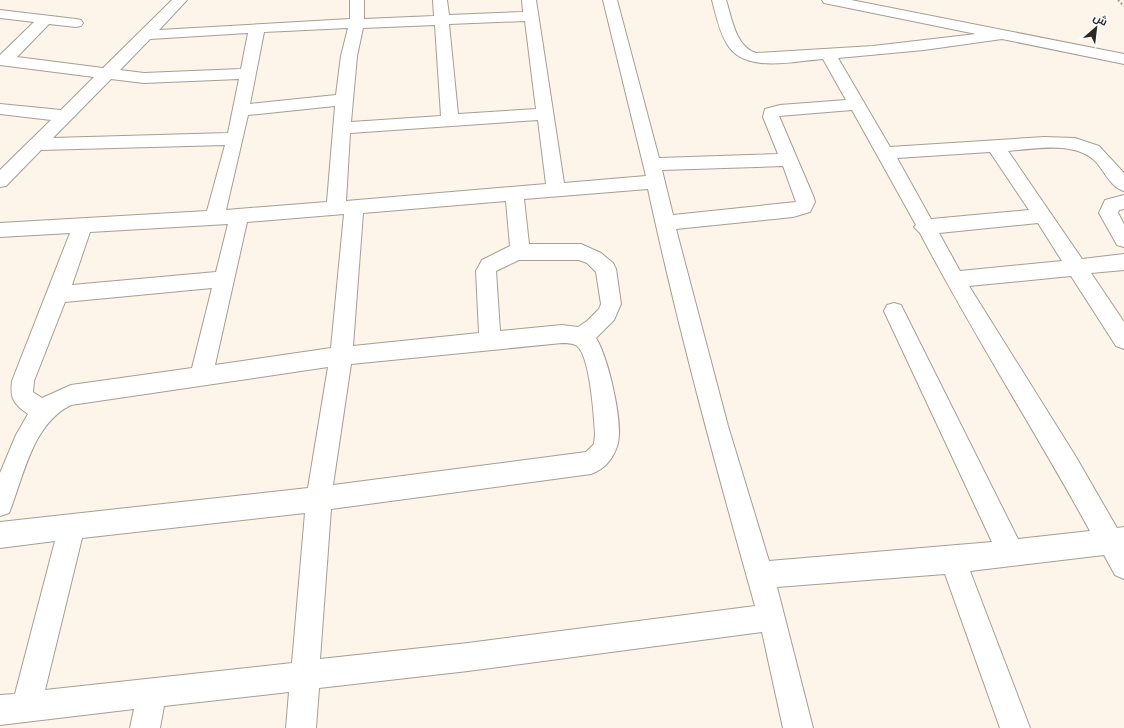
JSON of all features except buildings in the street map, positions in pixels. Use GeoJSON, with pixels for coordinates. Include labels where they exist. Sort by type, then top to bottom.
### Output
{"type":"FeatureCollection","features":[{"type":"Feature","properties":{"kind":"street"},"geometry":{"type":"LineString","coordinates":[[0,181],[180,0]]}},
{"type":"Feature","properties":{"kind":"street"},"geometry":{"type":"LineString","coordinates":[[301,728],[319,499],[341,356],[345,207],[342,128],[349,56],[357,23],[357,0]]}},
{"type":"Feature","properties":{"kind":"street"},"geometry":{"type":"LineString","coordinates":[[440,0],[450,120]]}},
{"type":"Feature","properties":{"kind":"street"},"geometry":{"type":"LineString","coordinates":[[610,0],[666,223],[675,268],[716,426],[772,617],[798,728]]}},
{"type":"Feature","properties":{"kind":"street"},"geometry":{"type":"LineString","coordinates":[[719,0],[736,48],[749,57],[765,58],[828,54],[943,42],[1001,34]]}},
{"type":"Feature","properties":{"kind":"street"},"geometry":{"type":"LineString","coordinates":[[829,0],[1001,34],[1122,61]]}},
{"type":"Feature","properties":{"kind":"street"},"geometry":{"type":"LineString","coordinates":[[144,35],[257,28],[442,20],[530,8],[556,190]]}},
{"type":"Feature","properties":{"kind":"street"},"geometry":{"type":"LineString","coordinates":[[0,14],[76,23]]}},
{"type":"Feature","properties":{"kind":"street"},"geometry":{"type":"LineString","coordinates":[[2,60],[46,19]]}},
{"type":"Feature","properties":{"kind":"street"},"geometry":{"type":"LineString","coordinates":[[215,218],[235,139],[257,28]]}},
{"type":"Feature","properties":{"kind":"street"},"geometry":{"type":"LineString","coordinates":[[828,54],[858,104],[924,227],[954,279],[1118,540],[1124,566]]}},
{"type":"Feature","properties":{"kind":"street"},"geometry":{"type":"LineString","coordinates":[[2,60],[144,78],[248,74]]}},
{"type":"Feature","properties":{"kind":"street"},"geometry":{"type":"LineString","coordinates":[[241,110],[344,100]]}},
{"type":"Feature","properties":{"kind":"street"},"geometry":{"type":"LineString","coordinates":[[666,223],[793,210],[803,207],[806,202],[805,198],[788,160],[771,117],[771,113],[780,110],[858,104]]}},
{"type":"Feature","properties":{"kind":"street"},"geometry":{"type":"LineString","coordinates":[[0,109],[65,116]]}},
{"type":"Feature","properties":{"kind":"street"},"geometry":{"type":"LineString","coordinates":[[342,128],[545,114]]}},
{"type":"Feature","properties":{"kind":"street"},"geometry":{"type":"LineString","coordinates":[[37,144],[235,139]]}},
{"type":"Feature","properties":{"kind":"street"},"geometry":{"type":"LineString","coordinates":[[885,153],[1062,142],[1086,146],[1102,158],[1124,185]]}},
{"type":"Feature","properties":{"kind":"street"},"geometry":{"type":"LineString","coordinates":[[995,146],[1043,216],[1124,340]]}},
{"type":"Feature","properties":{"kind":"street"},"geometry":{"type":"LineString","coordinates":[[0,230],[215,218],[556,190],[653,173],[788,160]]}},
{"type":"Feature","properties":{"kind":"street"},"geometry":{"type":"LineString","coordinates":[[514,193],[520,247],[517,252]]}},
{"type":"Feature","properties":{"kind":"street"},"geometry":{"type":"LineString","coordinates":[[1124,202],[1112,205],[1108,213],[1124,240]]}},
{"type":"Feature","properties":{"kind":"street"},"geometry":{"type":"LineString","coordinates":[[201,377],[239,216]]}},
{"type":"Feature","properties":{"kind":"street"},"geometry":{"type":"LineString","coordinates":[[924,227],[1043,216]]}},
{"type":"Feature","properties":{"kind":"street"},"geometry":{"type":"LineString","coordinates":[[43,411],[27,401],[22,394],[23,381],[58,294],[82,225]]}},
{"type":"Feature","properties":{"kind":"street"},"geometry":{"type":"LineString","coordinates":[[490,341],[487,268],[517,252],[581,252],[594,258],[606,270],[611,304],[607,314],[595,327],[581,337]]}},
{"type":"Feature","properties":{"kind":"street"},"geometry":{"type":"LineString","coordinates":[[954,279],[1124,262]]}},
{"type":"Feature","properties":{"kind":"street"},"geometry":{"type":"LineString","coordinates":[[58,294],[225,279]]}},
{"type":"Feature","properties":{"kind":"street"},"geometry":{"type":"LineString","coordinates":[[894,311],[1011,554]]}},
{"type":"Feature","properties":{"kind":"street"},"geometry":{"type":"LineString","coordinates":[[0,504],[34,424],[43,411],[62,398],[71,395],[341,356],[562,334],[581,337],[588,342],[595,358],[607,434],[606,446],[601,455],[591,463],[319,499],[0,535]]}},
{"type":"Feature","properties":{"kind":"street"},"geometry":{"type":"LineString","coordinates":[[72,526],[13,708],[468,657],[772,617]]}},
{"type":"Feature","properties":{"kind":"street"},"geometry":{"type":"LineString","coordinates":[[760,575],[952,560],[1118,540]]}},
{"type":"Feature","properties":{"kind":"street"},"geometry":{"type":"LineString","coordinates":[[952,560],[1015,728]]}},
{"type":"Feature","properties":{"kind":"street"},"geometry":{"type":"LineString","coordinates":[[145,728],[152,692]]}},
{"type":"Feature","properties":{"kind":"path"},"geometry":{"type":"LineString","coordinates":[[1118,0],[1124,6]]}}]}
